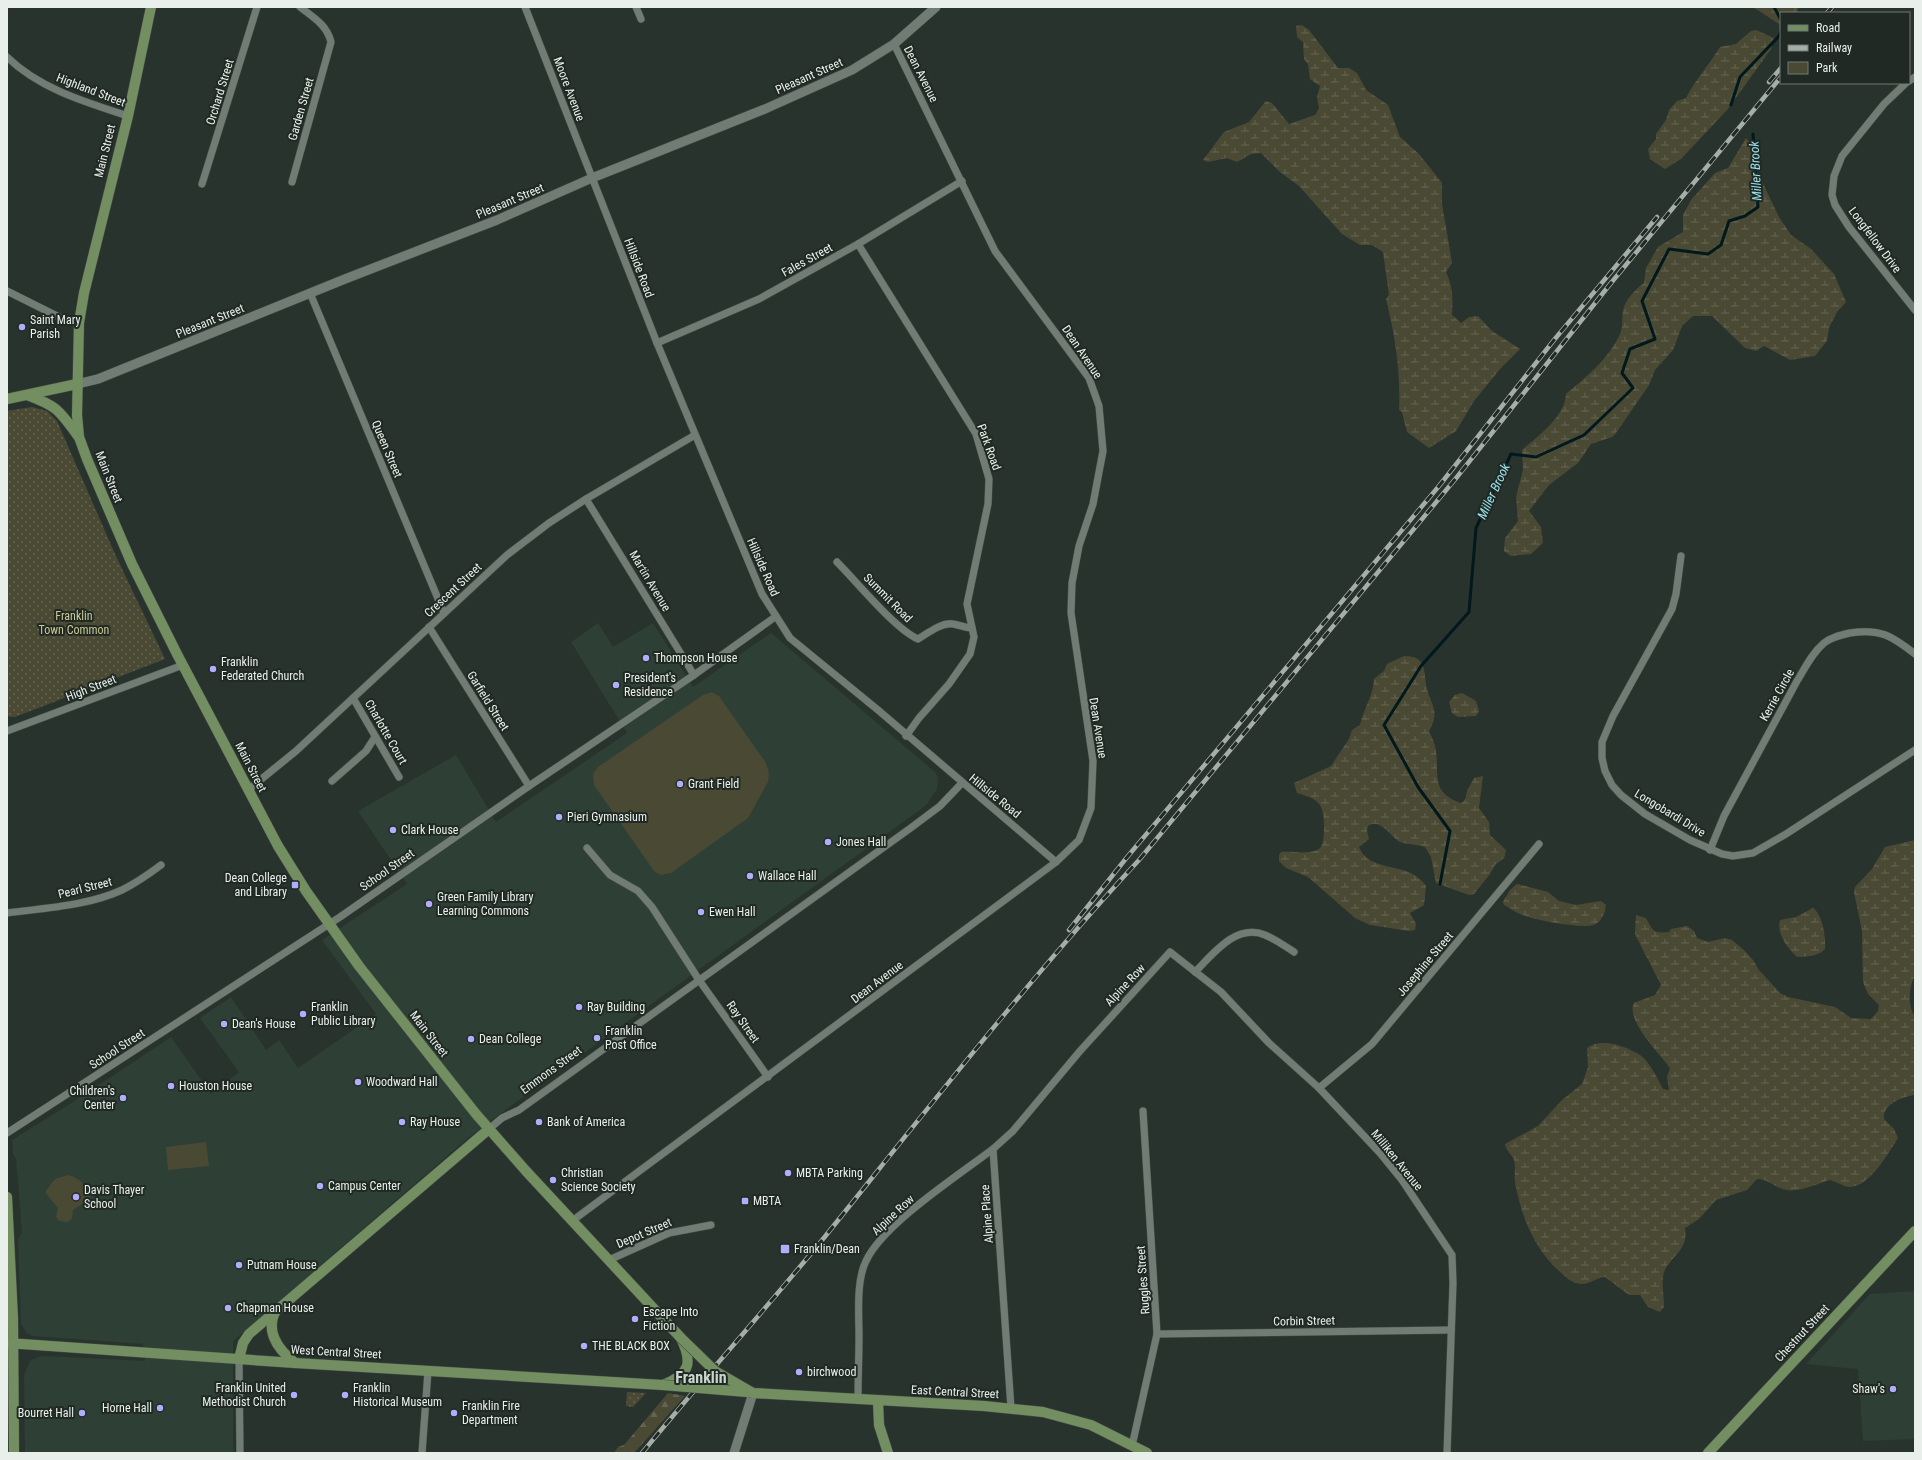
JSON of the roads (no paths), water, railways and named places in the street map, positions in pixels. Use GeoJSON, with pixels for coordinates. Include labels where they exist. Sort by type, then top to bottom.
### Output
{"type":"FeatureCollection","features":[{"type":"Feature","properties":{"kind":"main road","name":"Main Street"},"geometry":{"type":"LineString","coordinates":[[152,7],[128,116],[86,285],[79,323],[76,408],[79,437],[96,482],[132,564],[182,665],[283,856],[328,925],[489,1129],[681,1338],[715,1371],[753,1393]]}},
{"type":"Feature","properties":{"kind":"main road"},"geometry":{"type":"LineString","coordinates":[[7,399],[77,384]]}},
{"type":"Feature","properties":{"kind":"main road"},"geometry":{"type":"LineString","coordinates":[[27,394],[50,404],[59,410],[79,437]]}},
{"type":"Feature","properties":{"kind":"main road","name":"Emmons Street"},"geometry":{"type":"LineString","coordinates":[[238,1359],[245,1339],[489,1129]]}},
{"type":"Feature","properties":{"kind":"main road"},"geometry":{"type":"LineString","coordinates":[[7,1197],[13,1319],[10,1343],[14,1453]]}},
{"type":"Feature","properties":{"kind":"main road","name":"Chestnut Street"},"geometry":{"type":"LineString","coordinates":[[1708,1453],[1915,1231]]}},
{"type":"Feature","properties":{"kind":"main road"},"geometry":{"type":"LineString","coordinates":[[276,1311],[272,1320],[273,1336],[282,1351],[295,1363]]}},
{"type":"Feature","properties":{"kind":"main road"},"geometry":{"type":"LineString","coordinates":[[663,1385],[680,1377],[688,1365],[688,1354],[681,1338]]}},
{"type":"Feature","properties":{"kind":"main road","name":"West Central Street"},"geometry":{"type":"LineString","coordinates":[[10,1343],[295,1363],[663,1385],[753,1393]]}},
{"type":"Feature","properties":{"kind":"main road","name":"East Central Street"},"geometry":{"type":"LineString","coordinates":[[753,1393],[1012,1408],[1043,1412],[1091,1425],[1147,1453]]}},
{"type":"Feature","properties":{"kind":"main road"},"geometry":{"type":"LineString","coordinates":[[878,1401],[880,1432],[888,1453]]}},
{"type":"Feature","properties":{"kind":"street","name":"Orchard Street"},"geometry":{"type":"LineString","coordinates":[[202,184],[257,7]]}},
{"type":"Feature","properties":{"kind":"street","name":"Garden Street"},"geometry":{"type":"LineString","coordinates":[[292,182],[331,42],[329,34],[324,27],[300,7]]}},
{"type":"Feature","properties":{"kind":"street","name":"Moore Avenue"},"geometry":{"type":"LineString","coordinates":[[525,7],[592,178]]}},
{"type":"Feature","properties":{"kind":"street"},"geometry":{"type":"LineString","coordinates":[[636,7],[641,19]]}},
{"type":"Feature","properties":{"kind":"street","name":"Pleasant Street"},"geometry":{"type":"LineString","coordinates":[[77,384],[98,378],[497,220],[592,178],[772,106],[852,70],[894,44],[936,7]]}},
{"type":"Feature","properties":{"kind":"street","name":"Dean Avenue"},"geometry":{"type":"LineString","coordinates":[[572,1220],[768,1077],[1056,862],[1079,840],[1092,808],[1093,760],[1085,715],[1071,613],[1072,583],[1079,546],[1094,504],[1102,451],[1099,406],[1089,378],[995,251],[894,44]]}},
{"type":"Feature","properties":{"kind":"street","name":"Highland Street"},"geometry":{"type":"LineString","coordinates":[[7,57],[29,75],[48,86],[78,100],[128,116]]}},
{"type":"Feature","properties":{"kind":"street","name":"Longfellow Drive"},"geometry":{"type":"LineString","coordinates":[[1905,84],[1884,104],[1842,156],[1834,176],[1832,195],[1835,205],[1849,226],[1915,310]]}},
{"type":"Feature","properties":{"kind":"street","name":"Hillside Road"},"geometry":{"type":"LineString","coordinates":[[592,178],[695,435],[762,594],[774,617],[790,638],[1056,862]]}},
{"type":"Feature","properties":{"kind":"street","name":"Fales Street"},"geometry":{"type":"LineString","coordinates":[[657,343],[759,299],[858,244],[962,181]]}},
{"type":"Feature","properties":{"kind":"street","name":"Park Road"},"geometry":{"type":"LineString","coordinates":[[858,244],[976,434],[989,479],[988,504],[967,604],[974,637],[970,654],[966,662],[919,718],[906,736]]}},
{"type":"Feature","properties":{"kind":"street"},"geometry":{"type":"LineString","coordinates":[[7,291],[65,320],[79,323]]}},
{"type":"Feature","properties":{"kind":"street","name":"Queen Street"},"geometry":{"type":"LineString","coordinates":[[310,293],[444,613]]}},
{"type":"Feature","properties":{"kind":"street","name":"Crescent Street"},"geometry":{"type":"LineString","coordinates":[[248,790],[296,751],[507,555],[549,523],[586,498],[695,435]]}},
{"type":"Feature","properties":{"kind":"street","name":"Martin Avenue"},"geometry":{"type":"LineString","coordinates":[[586,498],[694,675]]}},
{"type":"Feature","properties":{"kind":"street","name":"Longobardi Drive"},"geometry":{"type":"LineString","coordinates":[[1681,556],[1676,594],[1672,608],[1608,726],[1602,742],[1602,758],[1605,771],[1612,785],[1625,799],[1645,814],[1710,850],[1734,856],[1744,855],[1760,850],[1915,750]]}},
{"type":"Feature","properties":{"kind":"street","name":"Summit Road"},"geometry":{"type":"LineString","coordinates":[[838,562],[896,624],[910,635],[918,639],[934,629],[952,624],[965,628],[972,628]]}},
{"type":"Feature","properties":{"kind":"street","name":"School Street"},"geometry":{"type":"LineString","coordinates":[[7,1133],[328,925],[529,786],[694,675],[774,617]]}},
{"type":"Feature","properties":{"kind":"street","name":"Garfield Street"},"geometry":{"type":"LineString","coordinates":[[429,628],[529,786]]}},
{"type":"Feature","properties":{"kind":"street","name":"Kerrie Circle"},"geometry":{"type":"LineString","coordinates":[[1710,850],[1724,816],[1797,681],[1808,662],[1825,642],[1846,634],[1867,630],[1879,632],[1898,640],[1915,654]]}},
{"type":"Feature","properties":{"kind":"street","name":"High Street"},"geometry":{"type":"LineString","coordinates":[[7,731],[182,665]]}},
{"type":"Feature","properties":{"kind":"street","name":"Charlotte Court"},"geometry":{"type":"LineString","coordinates":[[353,698],[399,777]]}},
{"type":"Feature","properties":{"kind":"street"},"geometry":{"type":"LineString","coordinates":[[332,781],[366,751],[375,737]]}},
{"type":"Feature","properties":{"kind":"street","name":"Emmons Street"},"geometry":{"type":"LineString","coordinates":[[489,1129],[502,1118],[519,1110],[912,827],[940,806],[962,783]]}},
{"type":"Feature","properties":{"kind":"street","name":"Josephine Street"},"geometry":{"type":"LineString","coordinates":[[1319,1088],[1372,1044],[1539,844]]}},
{"type":"Feature","properties":{"kind":"street","name":"Ray Street"},"geometry":{"type":"LineString","coordinates":[[587,848],[610,875],[638,891],[652,907],[699,980],[768,1077]]}},
{"type":"Feature","properties":{"kind":"street","name":"Pearl Street"},"geometry":{"type":"LineString","coordinates":[[7,913],[72,904],[122,890],[161,865]]}},
{"type":"Feature","properties":{"kind":"street"},"geometry":{"type":"LineString","coordinates":[[1195,972],[1229,939],[1246,932],[1264,934],[1294,952]]}},
{"type":"Feature","properties":{"kind":"street","name":"Milliken Avenue"},"geometry":{"type":"LineString","coordinates":[[1170,952],[1221,992],[1269,1043],[1319,1088],[1402,1180],[1452,1255],[1452,1330],[1447,1453]]}},
{"type":"Feature","properties":{"kind":"street","name":"Alpine Row"},"geometry":{"type":"LineString","coordinates":[[858,1400],[859,1309],[862,1272],[866,1260],[884,1235],[912,1210],[993,1149],[1013,1131],[1080,1051],[1170,952]]}},
{"type":"Feature","properties":{"kind":"street","name":"Ruggles Street"},"geometry":{"type":"LineString","coordinates":[[1132,1446],[1157,1334],[1143,1110]]}},
{"type":"Feature","properties":{"kind":"street","name":"Alpine Place"},"geometry":{"type":"LineString","coordinates":[[993,1149],[1012,1408]]}},
{"type":"Feature","properties":{"kind":"street","name":"Depot Street"},"geometry":{"type":"LineString","coordinates":[[609,1260],[669,1234],[711,1225]]}},
{"type":"Feature","properties":{"kind":"street","name":"Corbin Street"},"geometry":{"type":"LineString","coordinates":[[1157,1334],[1452,1330]]}},
{"type":"Feature","properties":{"kind":"street"},"geometry":{"type":"LineString","coordinates":[[238,1359],[240,1453]]}},
{"type":"Feature","properties":{"kind":"street"},"geometry":{"type":"LineString","coordinates":[[422,1453],[428,1370]]}},
{"type":"Feature","properties":{"kind":"street"},"geometry":{"type":"LineString","coordinates":[[734,1453],[753,1393]]}},
{"type":"Feature","properties":{"kind":"waterway","name":"Miller Brook"},"geometry":{"type":"LineString","coordinates":[[1774,7],[1780,18]]}},
{"type":"Feature","properties":{"kind":"waterway","name":"Miller Brook"},"geometry":{"type":"LineString","coordinates":[[1731,105],[1740,77],[1780,34]]}},
{"type":"Feature","properties":{"kind":"waterway","name":"Miller Brook"},"geometry":{"type":"LineString","coordinates":[[1440,884],[1450,831],[1418,787],[1384,725],[1421,666],[1469,612],[1476,528],[1511,454],[1536,457],[1584,435],[1633,388],[1622,373],[1630,349],[1655,339],[1642,301],[1669,249],[1708,254],[1721,245],[1729,221],[1745,216],[1758,207],[1753,134]]}},
{"type":"Feature","properties":{"kind":"railway"},"geometry":{"type":"LineString","coordinates":[[1828,12],[1832,7]]}},
{"type":"Feature","properties":{"kind":"railway"},"geometry":{"type":"LineString","coordinates":[[1769,82],[1780,69]]}},
{"type":"Feature","properties":{"kind":"railway"},"geometry":{"type":"LineString","coordinates":[[642,1453],[823,1239],[1017,999],[1097,906],[1139,860],[1457,477],[1611,283],[1780,78]]}},
{"type":"Feature","properties":{"kind":"railway"},"geometry":{"type":"LineString","coordinates":[[1069,930],[1128,856],[1439,486],[1554,340],[1657,217]]}},
{"type":"Feature","properties":{"kind":"place","name":"Saint Mary Parish"},"geometry":{"type":"Point","coordinates":[22,327]}},
{"type":"Feature","properties":{"kind":"place","name":"Thompson House"},"geometry":{"type":"Point","coordinates":[646,658]}},
{"type":"Feature","properties":{"kind":"place","name":"Franklin Federated Church"},"geometry":{"type":"Point","coordinates":[213,669]}},
{"type":"Feature","properties":{"kind":"place","name":"President's Residence"},"geometry":{"type":"Point","coordinates":[616,685]}},
{"type":"Feature","properties":{"kind":"place","name":"Grant Field"},"geometry":{"type":"Point","coordinates":[680,784]}},
{"type":"Feature","properties":{"kind":"place","name":"Pieri Gymnasium"},"geometry":{"type":"Point","coordinates":[559,817]}},
{"type":"Feature","properties":{"kind":"place","name":"Clark House"},"geometry":{"type":"Point","coordinates":[393,830]}},
{"type":"Feature","properties":{"kind":"place","name":"Jones Hall"},"geometry":{"type":"Point","coordinates":[828,842]}},
{"type":"Feature","properties":{"kind":"place","name":"Wallace Hall"},"geometry":{"type":"Point","coordinates":[750,876]}},
{"type":"Feature","properties":{"kind":"place","name":"Dean College and Library"},"geometry":{"type":"Point","coordinates":[295,885]}},
{"type":"Feature","properties":{"kind":"place","name":"Green Family Library Learning Commons"},"geometry":{"type":"Point","coordinates":[429,904]}},
{"type":"Feature","properties":{"kind":"place","name":"Ewen Hall"},"geometry":{"type":"Point","coordinates":[701,912]}},
{"type":"Feature","properties":{"kind":"place","name":"Ray Building"},"geometry":{"type":"Point","coordinates":[579,1007]}},
{"type":"Feature","properties":{"kind":"place","name":"Franklin Public Library"},"geometry":{"type":"Point","coordinates":[303,1014]}},
{"type":"Feature","properties":{"kind":"place","name":"Dean's House"},"geometry":{"type":"Point","coordinates":[224,1024]}},
{"type":"Feature","properties":{"kind":"place","name":"Franklin Post Office"},"geometry":{"type":"Point","coordinates":[597,1038]}},
{"type":"Feature","properties":{"kind":"place","name":"Dean College"},"geometry":{"type":"Point","coordinates":[471,1039]}},
{"type":"Feature","properties":{"kind":"place","name":"Woodward Hall"},"geometry":{"type":"Point","coordinates":[358,1082]}},
{"type":"Feature","properties":{"kind":"place","name":"Houston House"},"geometry":{"type":"Point","coordinates":[171,1086]}},
{"type":"Feature","properties":{"kind":"place","name":"Children's Center"},"geometry":{"type":"Point","coordinates":[123,1098]}},
{"type":"Feature","properties":{"kind":"place","name":"Ray House"},"geometry":{"type":"Point","coordinates":[402,1122]}},
{"type":"Feature","properties":{"kind":"place","name":"Bank of America"},"geometry":{"type":"Point","coordinates":[539,1122]}},
{"type":"Feature","properties":{"kind":"place","name":"MBTA Parking"},"geometry":{"type":"Point","coordinates":[788,1173]}},
{"type":"Feature","properties":{"kind":"place","name":"Christian Science Society"},"geometry":{"type":"Point","coordinates":[553,1180]}},
{"type":"Feature","properties":{"kind":"place","name":"Campus Center"},"geometry":{"type":"Point","coordinates":[320,1186]}},
{"type":"Feature","properties":{"kind":"place","name":"Davis Thayer School"},"geometry":{"type":"Point","coordinates":[76,1197]}},
{"type":"Feature","properties":{"kind":"place","name":"MBTA"},"geometry":{"type":"Point","coordinates":[745,1201]}},
{"type":"Feature","properties":{"kind":"place","name":"Franklin/Dean"},"geometry":{"type":"Point","coordinates":[785,1249]}},
{"type":"Feature","properties":{"kind":"place","name":"Putnam House"},"geometry":{"type":"Point","coordinates":[239,1265]}},
{"type":"Feature","properties":{"kind":"place","name":"Chapman House"},"geometry":{"type":"Point","coordinates":[228,1308]}},
{"type":"Feature","properties":{"kind":"place","name":"Escape Into Fiction"},"geometry":{"type":"Point","coordinates":[635,1319]}},
{"type":"Feature","properties":{"kind":"place","name":"THE BLACK BOX"},"geometry":{"type":"Point","coordinates":[584,1346]}},
{"type":"Feature","properties":{"kind":"place","name":"birchwood"},"geometry":{"type":"Point","coordinates":[799,1372]}},
{"type":"Feature","properties":{"kind":"place","name":"Shaw's"},"geometry":{"type":"Point","coordinates":[1893,1389]}},
{"type":"Feature","properties":{"kind":"place","name":"Franklin United Methodist Church"},"geometry":{"type":"Point","coordinates":[294,1395]}},
{"type":"Feature","properties":{"kind":"place","name":"Franklin Historical Museum"},"geometry":{"type":"Point","coordinates":[345,1395]}},
{"type":"Feature","properties":{"kind":"place","name":"Horne Hall"},"geometry":{"type":"Point","coordinates":[160,1408]}},
{"type":"Feature","properties":{"kind":"place","name":"Bourret Hall"},"geometry":{"type":"Point","coordinates":[82,1413]}},
{"type":"Feature","properties":{"kind":"place","name":"Franklin Fire Department"},"geometry":{"type":"Point","coordinates":[454,1413]}},
{"type":"Feature","properties":{"kind":"district","name":"Franklin"},"geometry":{"type":"Point","coordinates":[701,1377]}},
{"type":"Feature","properties":{"kind":"park label","name":"Franklin Town Common"},"geometry":{"type":"Point","coordinates":[74,623]}}]}
